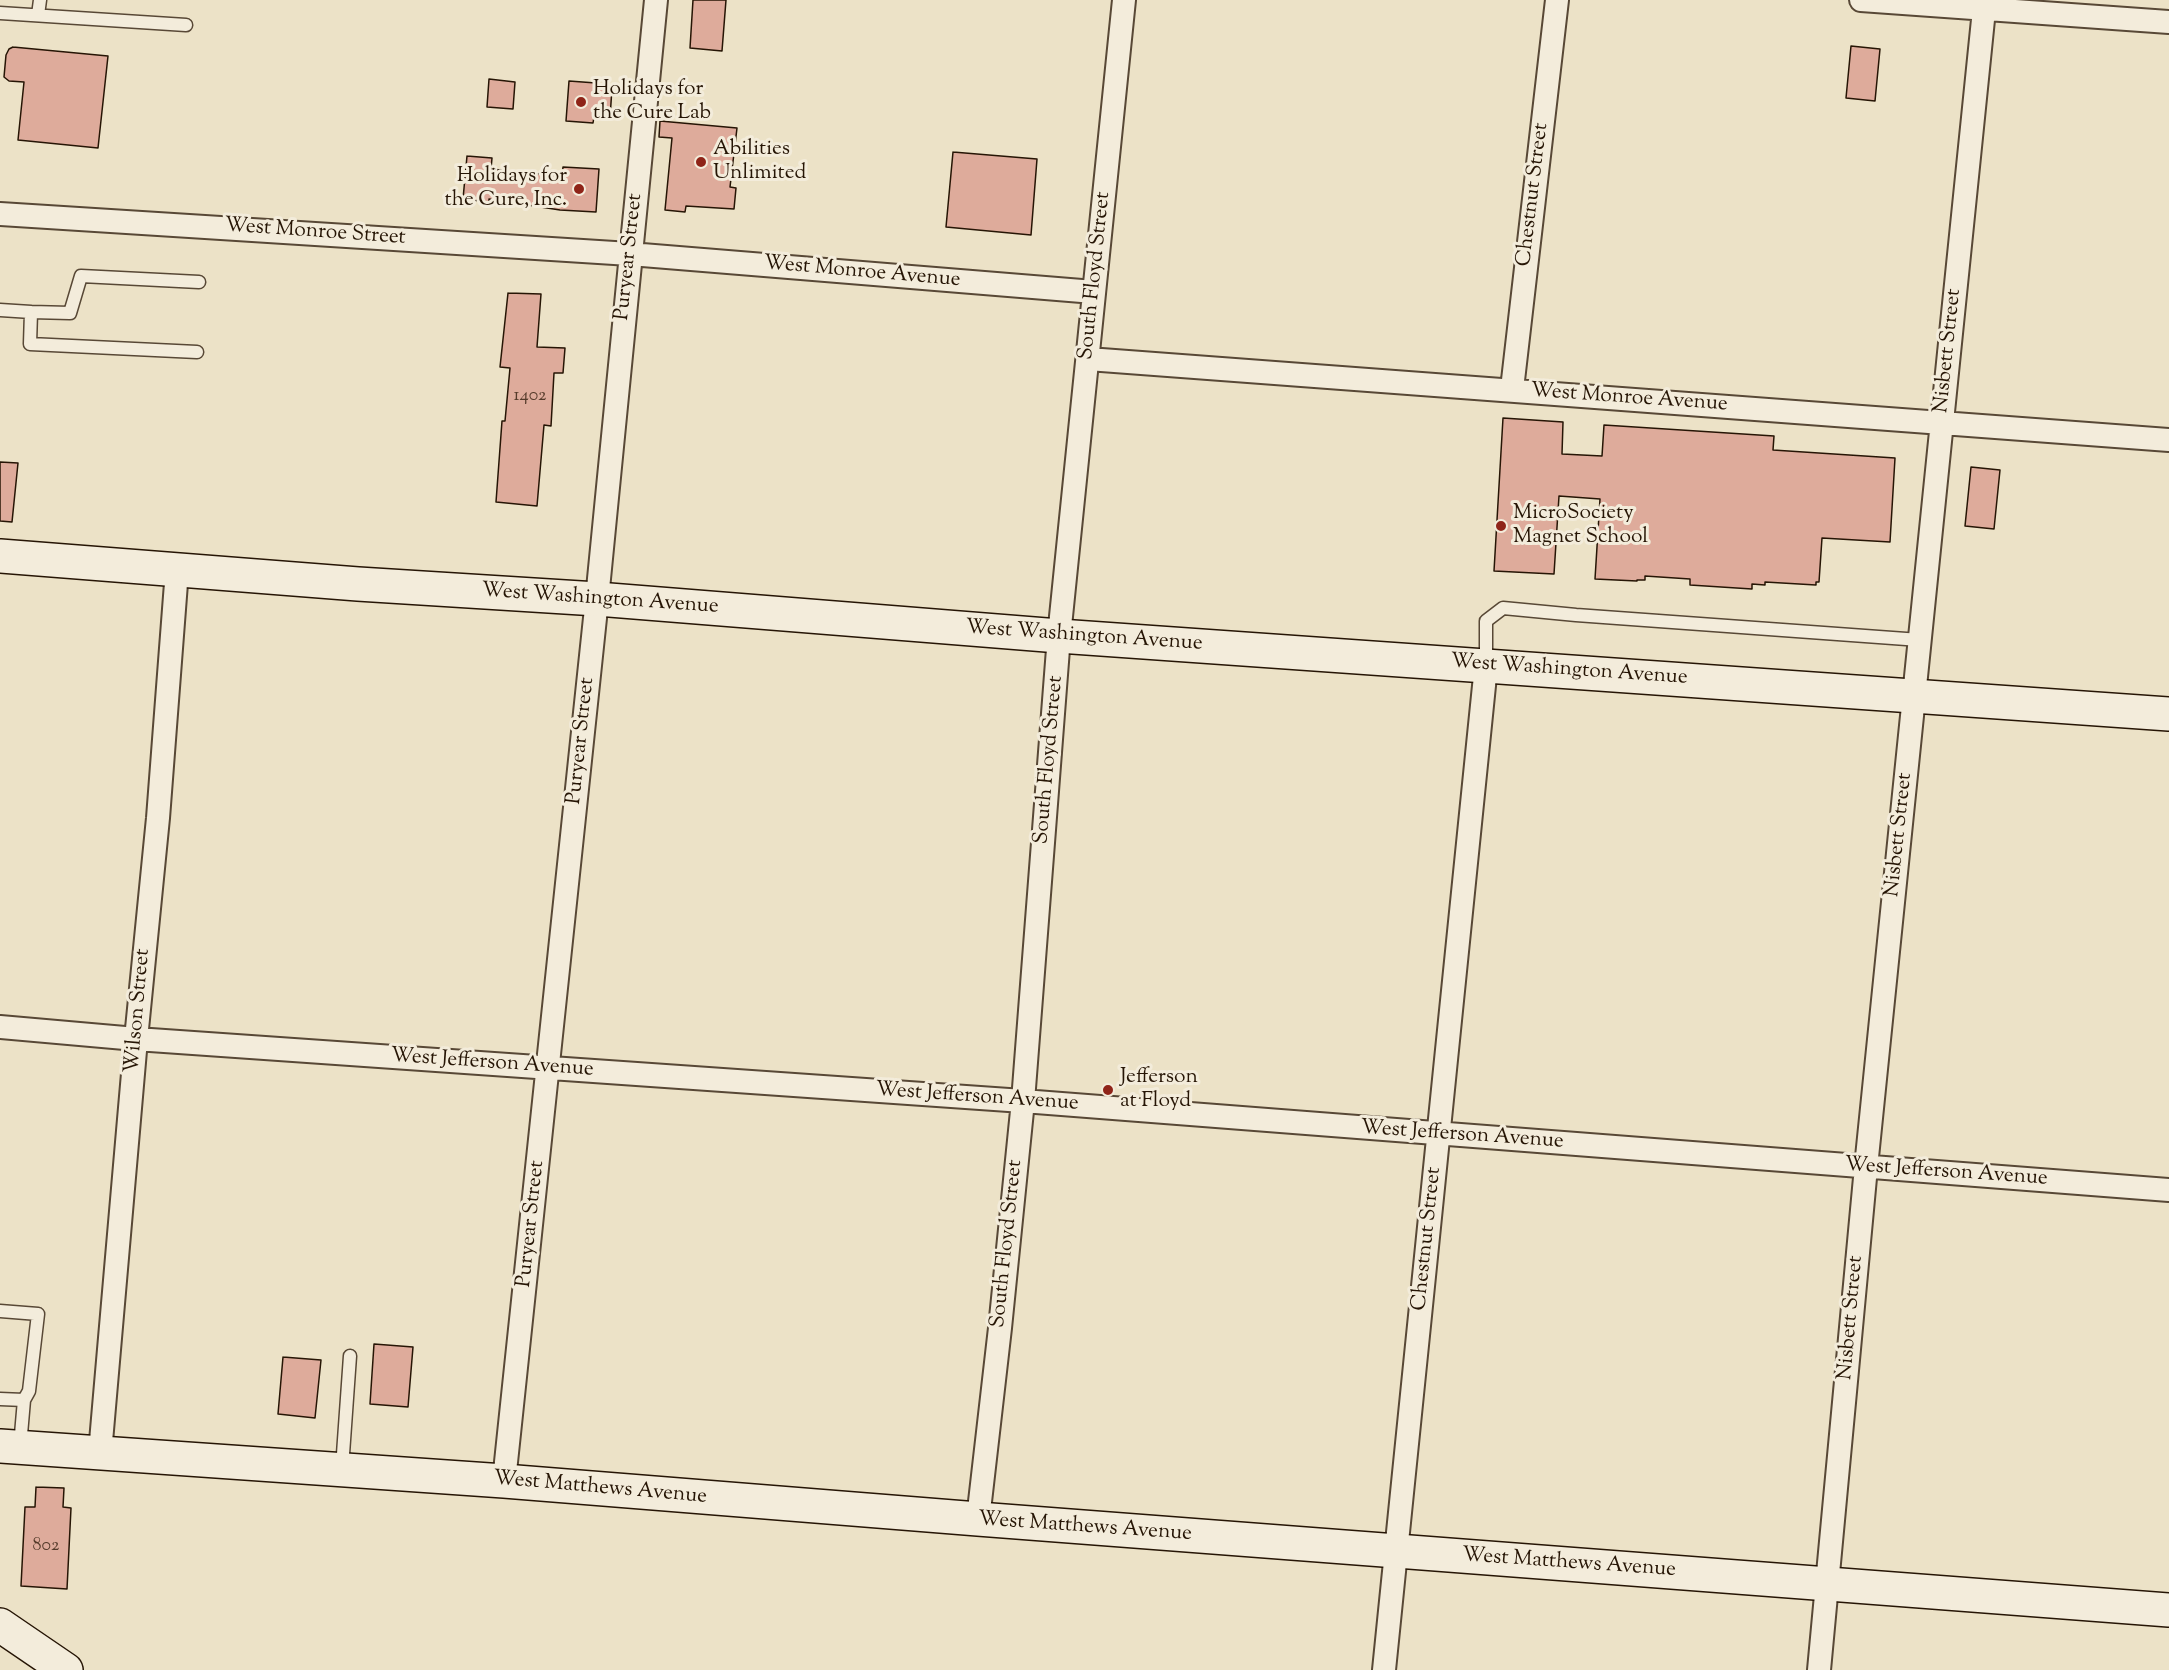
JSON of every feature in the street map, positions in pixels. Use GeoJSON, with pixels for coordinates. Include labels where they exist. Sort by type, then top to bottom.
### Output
{"type":"FeatureCollection","features":[{"type":"Feature","properties":{"kind":"street","name":"Puryear Street"},"geometry":{"type":"LineString","coordinates":[[504,1481],[549,1068],[656,0]]}},
{"type":"Feature","properties":{"kind":"street","name":"South Floyd Street"},"geometry":{"type":"LineString","coordinates":[[978,1520],[1023,1101],[1059,636],[1124,0]]}},
{"type":"Feature","properties":{"kind":"street","name":"Chestnut Street"},"geometry":{"type":"LineString","coordinates":[[1512,389],[1557,0]]}},
{"type":"Feature","properties":{"kind":"street"},"geometry":{"type":"LineString","coordinates":[[1861,0],[1985,4],[2169,22]]}},
{"type":"Feature","properties":{"kind":"street","name":"Nisbett Street"},"geometry":{"type":"LineString","coordinates":[[1819,1670],[1866,1167],[1985,4]]}},
{"type":"Feature","properties":{"kind":"street","name":"West Monroe Street"},"geometry":{"type":"LineString","coordinates":[[0,214],[630,254]]}},
{"type":"Feature","properties":{"kind":"street","name":"West Monroe Avenue"},"geometry":{"type":"LineString","coordinates":[[630,254],[1094,292]]}},
{"type":"Feature","properties":{"kind":"street","name":"West Monroe Avenue"},"geometry":{"type":"LineString","coordinates":[[1088,359],[2169,440]]}},
{"type":"Feature","properties":{"kind":"street","name":"West Washington Avenue"},"geometry":{"type":"LineString","coordinates":[[0,556],[597,599],[1059,636],[2169,714]]}},
{"type":"Feature","properties":{"kind":"street","name":"Wilson Street"},"geometry":{"type":"LineString","coordinates":[[100,1453],[159,806],[177,570]]}},
{"type":"Feature","properties":{"kind":"street","name":"Chestnut Street"},"geometry":{"type":"LineString","coordinates":[[1384,1670],[1486,666]]}},
{"type":"Feature","properties":{"kind":"street","name":"West Jefferson Avenue"},"geometry":{"type":"LineString","coordinates":[[0,1028],[1023,1101],[2169,1190]]}},
{"type":"Feature","properties":{"kind":"street","name":"West Matthews Avenue"},"geometry":{"type":"LineString","coordinates":[[10,1447],[504,1481],[978,1520],[2169,1610]]}},
{"type":"Feature","properties":{"kind":"street"},"geometry":{"type":"LineString","coordinates":[[0,1625],[66,1670]]}},
{"type":"Feature","properties":{"kind":"lane"},"geometry":{"type":"LineString","coordinates":[[38,15],[40,0]]}},
{"type":"Feature","properties":{"kind":"lane"},"geometry":{"type":"LineString","coordinates":[[0,13],[186,25]]}},
{"type":"Feature","properties":{"kind":"lane"},"geometry":{"type":"LineString","coordinates":[[0,310],[70,314],[81,276],[200,282]]}},
{"type":"Feature","properties":{"kind":"lane"},"geometry":{"type":"LineString","coordinates":[[31,312],[30,344],[197,352]]}},
{"type":"Feature","properties":{"kind":"lane"},"geometry":{"type":"LineString","coordinates":[[1486,666],[1486,621],[1503,608],[1920,640]]}},
{"type":"Feature","properties":{"kind":"lane"},"geometry":{"type":"LineString","coordinates":[[0,1311],[38,1314],[30,1391],[24,1400],[10,1447]]}},
{"type":"Feature","properties":{"kind":"lane"},"geometry":{"type":"LineString","coordinates":[[342,1470],[350,1356]]}},
{"type":"Feature","properties":{"kind":"lane"},"geometry":{"type":"LineString","coordinates":[[0,1399],[24,1400]]}},
{"type":"Feature","properties":{"kind":"building"},"geometry":{"type":"Polygon","coordinates":[[[693,0],[726,0],[722,51],[690,48],[693,0]]]}},
{"type":"Feature","properties":{"kind":"building"},"geometry":{"type":"Polygon","coordinates":[[[1851,46],[1880,49],[1875,101],[1846,98],[1851,46]]]}},
{"type":"Feature","properties":{"kind":"building"},"geometry":{"type":"Polygon","coordinates":[[[13,47],[108,56],[98,148],[18,140],[24,82],[9,81],[4,77],[6,55],[13,47]]]}},
{"type":"Feature","properties":{"kind":"building"},"geometry":{"type":"Polygon","coordinates":[[[489,79],[515,82],[513,109],[487,107],[489,79]]]}},
{"type":"Feature","properties":{"kind":"building","name":"Holidays for the Cure Lab"},"geometry":{"type":"Polygon","coordinates":[[[569,81],[596,83],[596,87],[612,88],[610,118],[594,117],[593,123],[566,121],[569,81]]]}},
{"type":"Feature","properties":{"kind":"building","name":"Abilities Unlimited"},"geometry":{"type":"Polygon","coordinates":[[[660,121],[737,128],[730,187],[736,188],[734,209],[686,206],[685,212],[665,210],[672,138],[659,137],[660,121]]]}},
{"type":"Feature","properties":{"kind":"building"},"geometry":{"type":"Polygon","coordinates":[[[953,152],[1037,159],[1031,235],[946,227],[953,152]]]}},
{"type":"Feature","properties":{"kind":"building"},"geometry":{"type":"Polygon","coordinates":[[[467,156],[492,158],[491,169],[562,176],[563,167],[599,169],[596,212],[560,210],[489,199],[489,202],[463,199],[467,156]]]}},
{"type":"Feature","properties":{"kind":"building"},"geometry":{"type":"Polygon","coordinates":[[[508,293],[541,294],[537,347],[565,348],[563,373],[554,373],[551,426],[544,425],[537,506],[496,502],[502,421],[505,421],[510,368],[500,367],[508,293]]]}},
{"type":"Feature","properties":{"kind":"building"},"geometry":{"type":"Polygon","coordinates":[[[1503,418],[1563,422],[1562,454],[1602,456],[1604,425],[1774,436],[1773,450],[1895,458],[1890,542],[1822,538],[1819,582],[1816,582],[1816,585],[1765,582],[1765,585],[1752,584],[1752,589],[1690,585],[1690,579],[1645,576],[1645,580],[1637,581],[1595,579],[1600,499],[1559,496],[1554,574],[1494,571],[1503,418]]]}},
{"type":"Feature","properties":{"kind":"building"},"geometry":{"type":"Polygon","coordinates":[[[0,462],[18,463],[12,522],[0,521],[0,462]]]}},
{"type":"Feature","properties":{"kind":"building"},"geometry":{"type":"Polygon","coordinates":[[[1971,467],[2000,470],[1994,529],[1965,526],[1971,467]]]}},
{"type":"Feature","properties":{"kind":"building"},"geometry":{"type":"Polygon","coordinates":[[[374,1344],[413,1347],[408,1407],[370,1404],[374,1344]]]}},
{"type":"Feature","properties":{"kind":"building"},"geometry":{"type":"Polygon","coordinates":[[[283,1357],[321,1360],[315,1418],[278,1414],[283,1357]]]}},
{"type":"Feature","properties":{"kind":"building"},"geometry":{"type":"Polygon","coordinates":[[[36,1487],[64,1488],[63,1507],[71,1508],[67,1589],[21,1586],[25,1507],[35,1507],[36,1487]]]}},
{"type":"Feature","properties":{"kind":"place","name":"Holidays for the Cure Lab"},"geometry":{"type":"Point","coordinates":[581,102]}},
{"type":"Feature","properties":{"kind":"place","name":"Abilities Unlimited"},"geometry":{"type":"Point","coordinates":[701,162]}},
{"type":"Feature","properties":{"kind":"place","name":"Holidays for the Cure, Inc."},"geometry":{"type":"Point","coordinates":[579,189]}},
{"type":"Feature","properties":{"kind":"place","name":"MicroSociety Magnet School"},"geometry":{"type":"Point","coordinates":[1501,526]}},
{"type":"Feature","properties":{"kind":"place","name":"Jefferson at Floyd"},"geometry":{"type":"Point","coordinates":[1108,1090]}}]}
